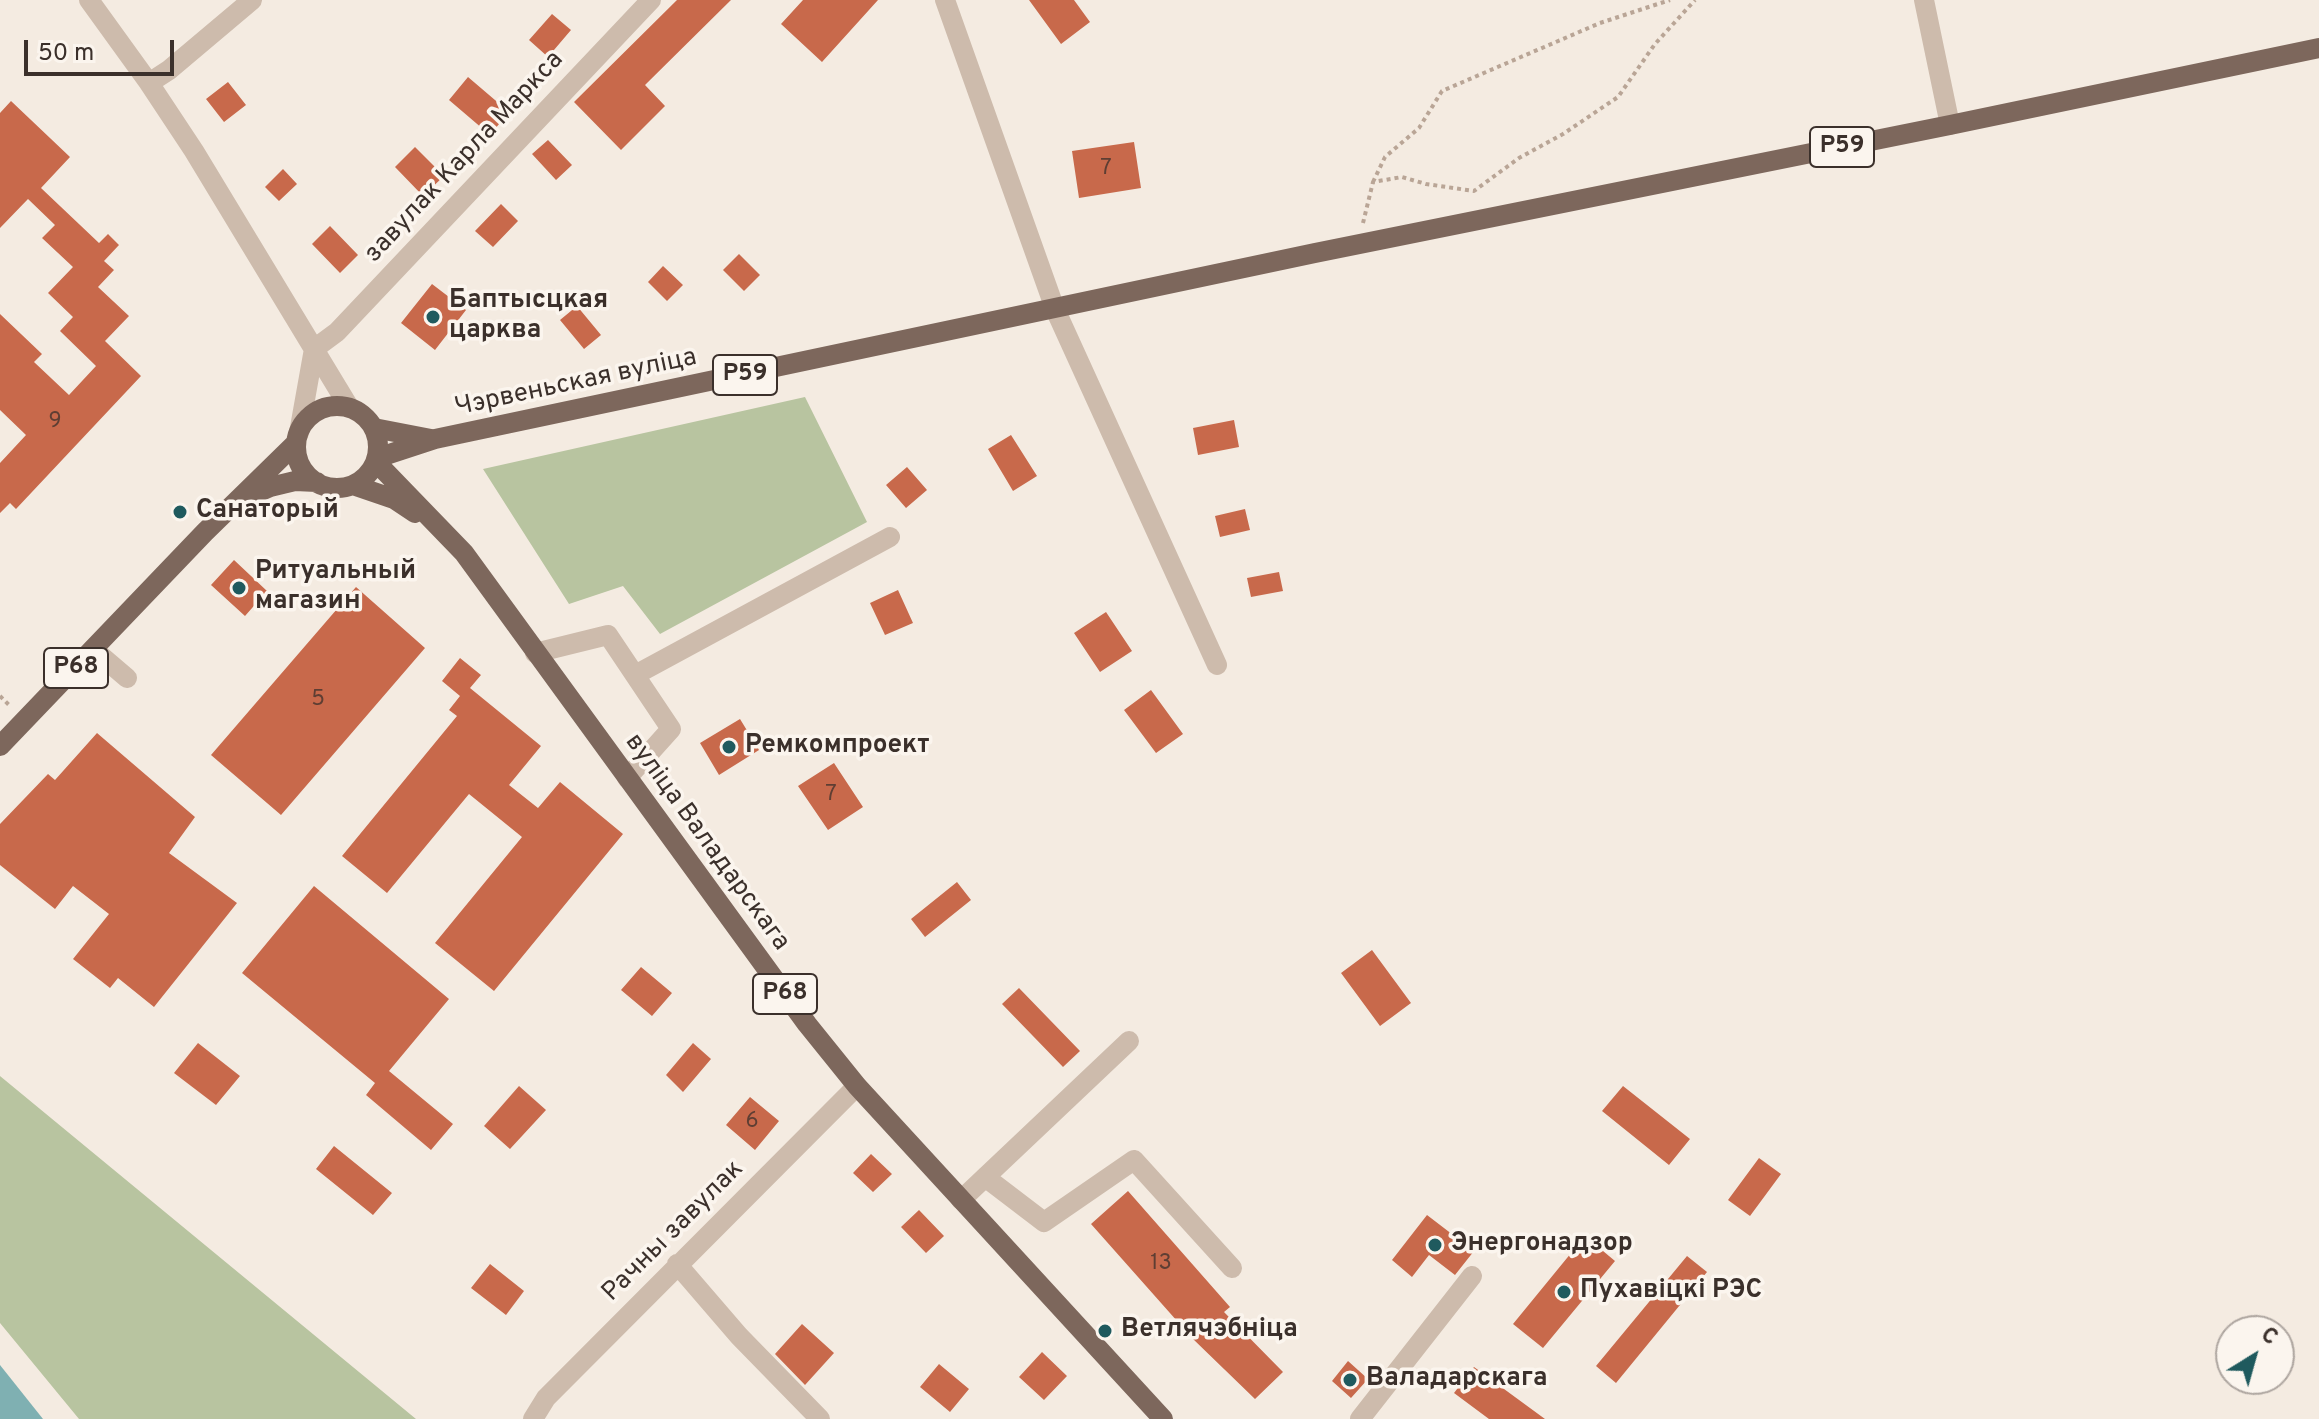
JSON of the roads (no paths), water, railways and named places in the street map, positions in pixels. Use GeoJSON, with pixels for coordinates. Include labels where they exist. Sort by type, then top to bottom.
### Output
{"type":"FeatureCollection","features":[{"type":"Feature","properties":{"kind":"main road","name":"Р59"},"geometry":{"type":"LineString","coordinates":[[1055,309],[2319,48]]}},
{"type":"Feature","properties":{"kind":"main road","name":"Чэрвеньская вуліца"},"geometry":{"type":"LineString","coordinates":[[376,460],[435,439],[1055,309]]}},
{"type":"Feature","properties":{"kind":"main road"},"geometry":{"type":"LineString","coordinates":[[349,407],[359,412],[374,428],[379,448],[367,476],[353,485]]}},
{"type":"Feature","properties":{"kind":"main road","name":"Р68"},"geometry":{"type":"LineString","coordinates":[[0,746],[298,438],[303,424],[319,410],[349,407]]}},
{"type":"Feature","properties":{"kind":"main road","name":"Чэрвеньская вуліца"},"geometry":{"type":"LineString","coordinates":[[374,428],[435,439]]}},
{"type":"Feature","properties":{"kind":"main road"},"geometry":{"type":"LineString","coordinates":[[298,438],[301,466],[317,482]]}},
{"type":"Feature","properties":{"kind":"main road","name":"вуліца Валадарскага"},"geometry":{"type":"LineString","coordinates":[[376,460],[464,553],[807,1024],[857,1086],[1163,1419]]}},
{"type":"Feature","properties":{"kind":"main road","name":"Р68"},"geometry":{"type":"LineString","coordinates":[[234,503],[270,487],[295,481],[317,482],[335,488],[353,485]]}},
{"type":"Feature","properties":{"kind":"main road","name":"вуліца Валадарскага"},"geometry":{"type":"LineString","coordinates":[[353,485],[394,499],[448,535]]}},
{"type":"Feature","properties":{"kind":"street"},"geometry":{"type":"LineString","coordinates":[[89,0],[149,83],[349,407]]}},
{"type":"Feature","properties":{"kind":"street"},"geometry":{"type":"LineString","coordinates":[[149,83],[169,70],[252,0]]}},
{"type":"Feature","properties":{"kind":"street","name":"завулак Карла Маркса"},"geometry":{"type":"LineString","coordinates":[[314,349],[337,332],[651,0]]}},
{"type":"Feature","properties":{"kind":"street"},"geometry":{"type":"LineString","coordinates":[[945,0],[1055,309],[1217,665]]}},
{"type":"Feature","properties":{"kind":"street"},"geometry":{"type":"LineString","coordinates":[[1924,0],[1950,125]]}},
{"type":"Feature","properties":{"kind":"street"},"geometry":{"type":"LineString","coordinates":[[298,438],[314,349]]}},
{"type":"Feature","properties":{"kind":"street"},"geometry":{"type":"LineString","coordinates":[[635,675],[890,537]]}},
{"type":"Feature","properties":{"kind":"street"},"geometry":{"type":"LineString","coordinates":[[535,653],[608,635],[671,729],[627,778]]}},
{"type":"Feature","properties":{"kind":"street"},"geometry":{"type":"LineString","coordinates":[[93,649],[127,678]]}},
{"type":"Feature","properties":{"kind":"street"},"geometry":{"type":"LineString","coordinates":[[961,1200],[1129,1041]]}},
{"type":"Feature","properties":{"kind":"street","name":"Рачны завулак"},"geometry":{"type":"LineString","coordinates":[[533,1419],[546,1398],[857,1086]]}},
{"type":"Feature","properties":{"kind":"street"},"geometry":{"type":"LineString","coordinates":[[985,1177],[1044,1222],[1134,1160],[1232,1268]]}},
{"type":"Feature","properties":{"kind":"street"},"geometry":{"type":"LineString","coordinates":[[677,1264],[739,1336],[820,1419]]}},
{"type":"Feature","properties":{"kind":"street"},"geometry":{"type":"LineString","coordinates":[[1360,1419],[1472,1276]]}},
{"type":"Feature","properties":{"kind":"water"},"geometry":{"type":"Polygon","coordinates":[[[0,1365],[43,1419],[0,1419],[0,1365]]]}},
{"type":"Feature","properties":{"kind":"place","name":"Баптысцкая царква"},"geometry":{"type":"Point","coordinates":[433,317]}},
{"type":"Feature","properties":{"kind":"place","name":"Санаторый"},"geometry":{"type":"Point","coordinates":[180,512]}},
{"type":"Feature","properties":{"kind":"place","name":"Ритуальный магазин"},"geometry":{"type":"Point","coordinates":[239,588]}},
{"type":"Feature","properties":{"kind":"place","name":"Ремкомпроект"},"geometry":{"type":"Point","coordinates":[729,747]}},
{"type":"Feature","properties":{"kind":"place","name":"Энергонадзор"},"geometry":{"type":"Point","coordinates":[1435,1245]}},
{"type":"Feature","properties":{"kind":"place","name":"Пухавіцкі РЭС"},"geometry":{"type":"Point","coordinates":[1564,1292]}},
{"type":"Feature","properties":{"kind":"place","name":"Ветлячэбніца"},"geometry":{"type":"Point","coordinates":[1105,1331]}},
{"type":"Feature","properties":{"kind":"place","name":"Валадарскага"},"geometry":{"type":"Point","coordinates":[1350,1380]}}]}
